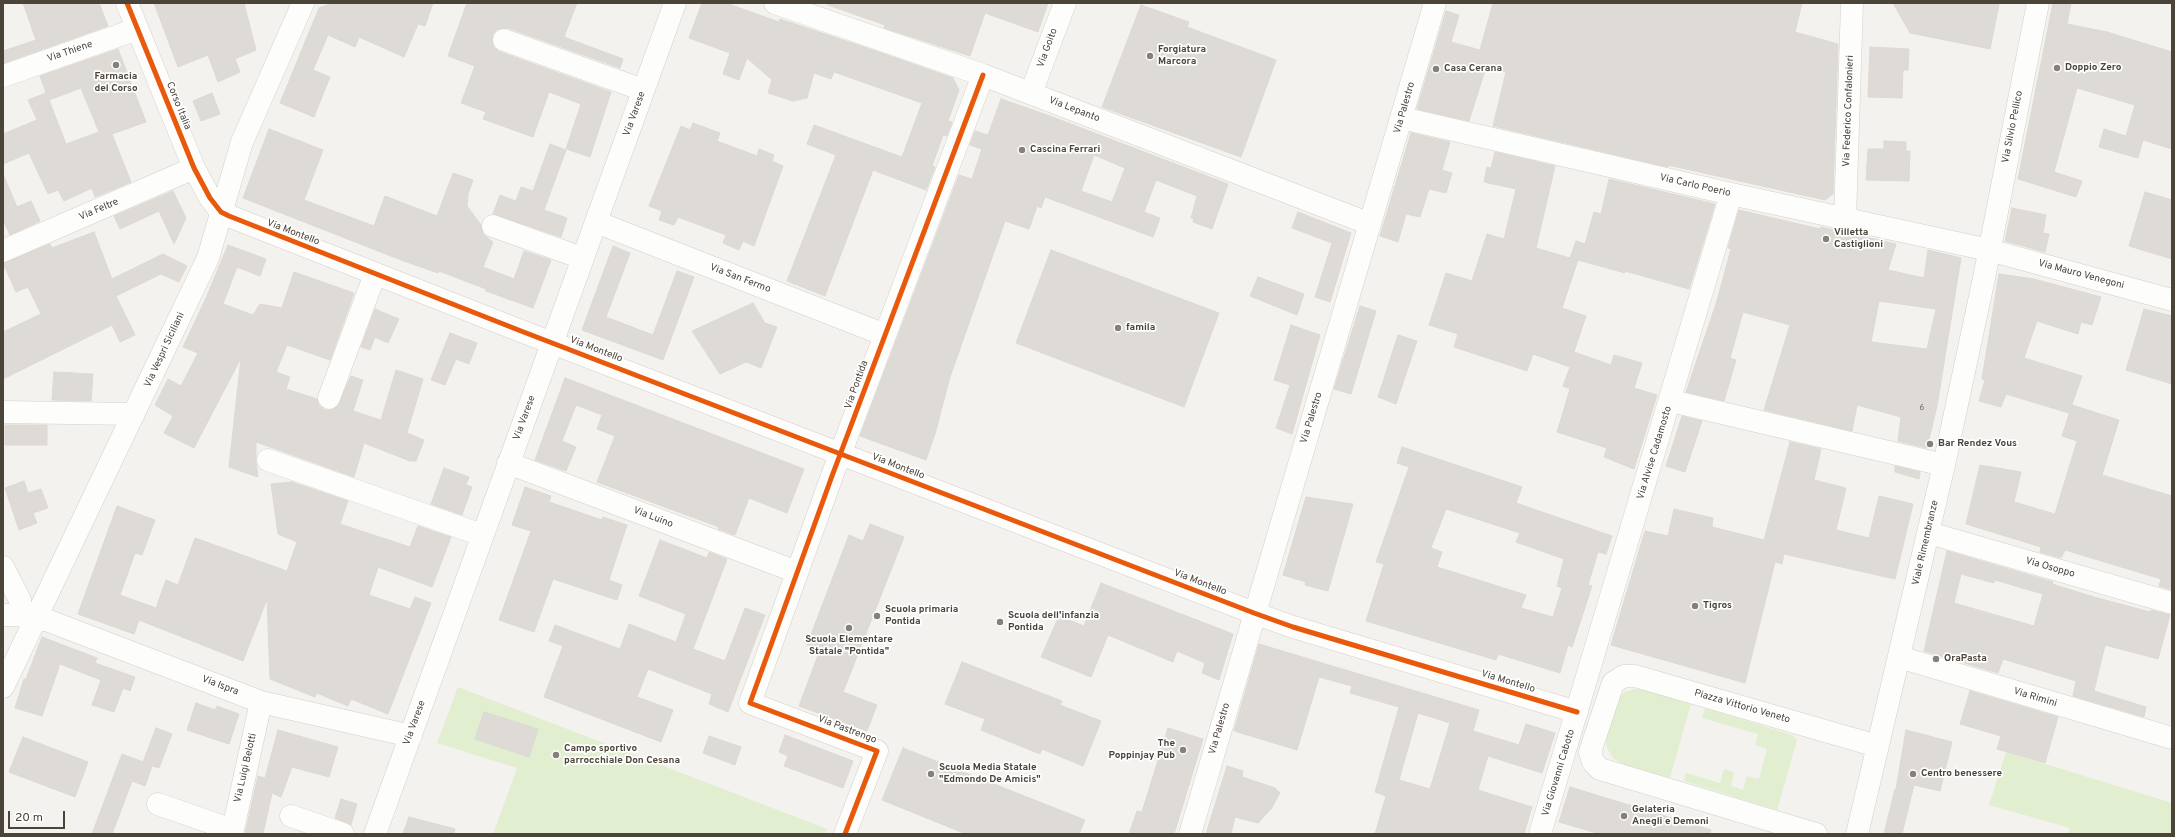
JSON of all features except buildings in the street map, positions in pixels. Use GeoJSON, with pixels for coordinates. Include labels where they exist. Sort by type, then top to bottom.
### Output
{"type":"FeatureCollection","features":[{"type":"Feature","properties":{"kind":"street","name":"Corso Italia"},"geometry":{"type":"LineString","coordinates":[[127,3],[194,168],[210,198],[221,212]]}},
{"type":"Feature","properties":{"kind":"street","name":"Via Vespri Siciliani"},"geometry":{"type":"LineString","coordinates":[[3,687],[20,616],[134,414],[208,258],[242,142],[302,3]]}},
{"type":"Feature","properties":{"kind":"street","name":"Via Varese"},"geometry":{"type":"LineString","coordinates":[[375,834],[675,3]]}},
{"type":"Feature","properties":{"kind":"street","name":"Via Lepanto"},"geometry":{"type":"LineString","coordinates":[[775,3],[982,75],[1370,224]]}},
{"type":"Feature","properties":{"kind":"street","name":"Via Goito"},"geometry":{"type":"LineString","coordinates":[[1031,94],[1065,3]]}},
{"type":"Feature","properties":{"kind":"street","name":"Via Palestro"},"geometry":{"type":"LineString","coordinates":[[1190,834],[1435,3]]}},
{"type":"Feature","properties":{"kind":"street","name":"Via Federico Confalonieri"},"geometry":{"type":"LineString","coordinates":[[1845,219],[1852,3]]}},
{"type":"Feature","properties":{"kind":"street","name":"Via Silvio Pellico"},"geometry":{"type":"LineString","coordinates":[[1989,250],[2038,3]]}},
{"type":"Feature","properties":{"kind":"street","name":"Via Thiene"},"geometry":{"type":"LineString","coordinates":[[3,76],[137,29]]}},
{"type":"Feature","properties":{"kind":"street"},"geometry":{"type":"LineString","coordinates":[[504,40],[643,90]]}},
{"type":"Feature","properties":{"kind":"street","name":"Via Pontida"},"geometry":{"type":"LineString","coordinates":[[750,703],[840,454],[982,75]]}},
{"type":"Feature","properties":{"kind":"street","name":"Via Carlo Poerio"},"geometry":{"type":"LineString","coordinates":[[1402,118],[1731,194],[1989,250]]}},
{"type":"Feature","properties":{"kind":"street","name":"Via Feltre"},"geometry":{"type":"LineString","coordinates":[[3,251],[194,168]]}},
{"type":"Feature","properties":{"kind":"street","name":"Via Alvise Cadamosto"},"geometry":{"type":"LineString","coordinates":[[1577,712],[1671,401],[1731,194]]}},
{"type":"Feature","properties":{"kind":"street","name":"Via Montello"},"geometry":{"type":"LineString","coordinates":[[221,212],[259,229],[552,343],[1254,613],[1293,627],[1577,712]]}},
{"type":"Feature","properties":{"kind":"street","name":"Via San Fermo"},"geometry":{"type":"LineString","coordinates":[[596,222],[885,335]]}},
{"type":"Feature","properties":{"kind":"street"},"geometry":{"type":"LineString","coordinates":[[493,226],[582,258]]}},
{"type":"Feature","properties":{"kind":"street","name":"Via Mauro Venegoni"},"geometry":{"type":"LineString","coordinates":[[1989,250],[2172,300]]}},
{"type":"Feature","properties":{"kind":"street","name":"Viale Rimembranze"},"geometry":{"type":"LineString","coordinates":[[1857,834],[1929,532],[1989,250]]}},
{"type":"Feature","properties":{"kind":"street"},"geometry":{"type":"LineString","coordinates":[[329,398],[375,274]]}},
{"type":"Feature","properties":{"kind":"street"},"geometry":{"type":"LineString","coordinates":[[1671,401],[1944,465]]}},
{"type":"Feature","properties":{"kind":"street"},"geometry":{"type":"LineString","coordinates":[[3,412],[134,414]]}},
{"type":"Feature","properties":{"kind":"street"},"geometry":{"type":"LineString","coordinates":[[268,460],[482,535]]}},
{"type":"Feature","properties":{"kind":"street","name":"Via Luino"},"geometry":{"type":"LineString","coordinates":[[508,463],[797,572]]}},
{"type":"Feature","properties":{"kind":"street","name":"Via Osoppo"},"geometry":{"type":"LineString","coordinates":[[1929,532],[2172,603]]}},
{"type":"Feature","properties":{"kind":"street"},"geometry":{"type":"LineString","coordinates":[[3,567],[20,600],[20,616]]}},
{"type":"Feature","properties":{"kind":"street","name":"Via Ispra"},"geometry":{"type":"LineString","coordinates":[[20,616],[51,622],[261,702],[411,736]]}},
{"type":"Feature","properties":{"kind":"street","name":"Via Rimini"},"geometry":{"type":"LineString","coordinates":[[1899,657],[2172,738]]}},
{"type":"Feature","properties":{"kind":"street","name":"Piazza Vittorio Veneto"},"geometry":{"type":"LineString","coordinates":[[1577,712],[1610,688],[1617,680],[1624,676],[1636,676],[1877,746]]}},
{"type":"Feature","properties":{"kind":"street"},"geometry":{"type":"LineString","coordinates":[[1610,688],[1590,752],[1594,762],[1605,772],[1816,834]]}},
{"type":"Feature","properties":{"kind":"street","name":"Via Luigi Belotti"},"geometry":{"type":"LineString","coordinates":[[232,832],[261,702]]}},
{"type":"Feature","properties":{"kind":"street","name":"Via Pastrengo"},"geometry":{"type":"LineString","coordinates":[[750,703],[877,751],[845,834]]}},
{"type":"Feature","properties":{"kind":"street"},"geometry":{"type":"LineString","coordinates":[[1577,712],[1591,746]]}},
{"type":"Feature","properties":{"kind":"street","name":"Via Giovanni Caboto"},"geometry":{"type":"LineString","coordinates":[[1540,834],[1577,712]]}},
{"type":"Feature","properties":{"kind":"street"},"geometry":{"type":"LineString","coordinates":[[158,804],[232,832]]}},
{"type":"Feature","properties":{"kind":"street"},"geometry":{"type":"LineString","coordinates":[[291,816],[343,834]]}},
{"type":"Feature","properties":{"kind":"green space","name":"Campo sportivo parrocchiale Don Cesana"},"geometry":{"type":"Polygon","coordinates":[[[458,687],[827,829],[825,834],[493,834],[517,768],[437,743],[458,687]]]}},
{"type":"Feature","properties":{"kind":"green space"},"geometry":{"type":"Polygon","coordinates":[[[1634,689],[1648,691],[1691,704],[1670,778],[1622,764],[1613,758],[1607,748],[1606,738],[1618,698],[1625,692],[1634,689]]]}},
{"type":"Feature","properties":{"kind":"green space"},"geometry":{"type":"Polygon","coordinates":[[[1705,708],[1792,735],[1797,740],[1777,810],[1684,781],[1686,773],[1720,783],[1724,769],[1734,772],[1731,786],[1743,790],[1747,776],[1759,779],[1767,749],[1755,745],[1758,734],[1702,718],[1705,708]]]}},
{"type":"Feature","properties":{"kind":"green space"},"geometry":{"type":"Polygon","coordinates":[[[2006,752],[2172,803],[2172,834],[2068,834],[2070,828],[1989,805],[2006,752]]]}},
{"type":"Feature","properties":{"kind":"cycle path"},"geometry":{"type":"LineString","coordinates":[[127,3],[194,168],[210,198],[221,212],[229,216],[521,331],[1254,613],[1293,627],[1577,712]]}},
{"type":"Feature","properties":{"kind":"cycle path"},"geometry":{"type":"LineString","coordinates":[[845,834],[877,751],[750,703],[832,476],[983,75]]}},
{"type":"Feature","properties":{"kind":"place","name":"Forgiatura Marcora"},"geometry":{"type":"Point","coordinates":[1150,56]}},
{"type":"Feature","properties":{"kind":"place","name":"Farmacia del Corso"},"geometry":{"type":"Point","coordinates":[116,65]}},
{"type":"Feature","properties":{"kind":"place","name":"Doppio Zero"},"geometry":{"type":"Point","coordinates":[2057,68]}},
{"type":"Feature","properties":{"kind":"place","name":"Casa Cerana"},"geometry":{"type":"Point","coordinates":[1436,69]}},
{"type":"Feature","properties":{"kind":"place","name":"Cascina Ferrari"},"geometry":{"type":"Point","coordinates":[1022,150]}},
{"type":"Feature","properties":{"kind":"place","name":"Villetta Castiglioni"},"geometry":{"type":"Point","coordinates":[1826,239]}},
{"type":"Feature","properties":{"kind":"place","name":"famila"},"geometry":{"type":"Point","coordinates":[1118,328]}},
{"type":"Feature","properties":{"kind":"place","name":"Bar Rendez Vous"},"geometry":{"type":"Point","coordinates":[1930,444]}},
{"type":"Feature","properties":{"kind":"place","name":"Tigros"},"geometry":{"type":"Point","coordinates":[1695,606]}},
{"type":"Feature","properties":{"kind":"place","name":"Scuola primaria Pontida"},"geometry":{"type":"Point","coordinates":[877,616]}},
{"type":"Feature","properties":{"kind":"place","name":"Scuola dell'infanzia Pontida"},"geometry":{"type":"Point","coordinates":[1000,622]}},
{"type":"Feature","properties":{"kind":"place","name":"Scuola Elementare Statale \"Pontida\""},"geometry":{"type":"Point","coordinates":[849,628]}},
{"type":"Feature","properties":{"kind":"place","name":"OraPasta"},"geometry":{"type":"Point","coordinates":[1936,659]}},
{"type":"Feature","properties":{"kind":"place","name":"The Poppinjay Pub"},"geometry":{"type":"Point","coordinates":[1183,750]}},
{"type":"Feature","properties":{"kind":"place","name":"Campo sportivo parrocchiale Don Cesana"},"geometry":{"type":"Point","coordinates":[556,755]}},
{"type":"Feature","properties":{"kind":"place","name":"Scuola Media Statale \"Edmondo De Amicis\""},"geometry":{"type":"Point","coordinates":[931,774]}},
{"type":"Feature","properties":{"kind":"place","name":"Centro benessere"},"geometry":{"type":"Point","coordinates":[1913,774]}},
{"type":"Feature","properties":{"kind":"place","name":"Gelateria Anegli e Demoni"},"geometry":{"type":"Point","coordinates":[1624,816]}}]}
